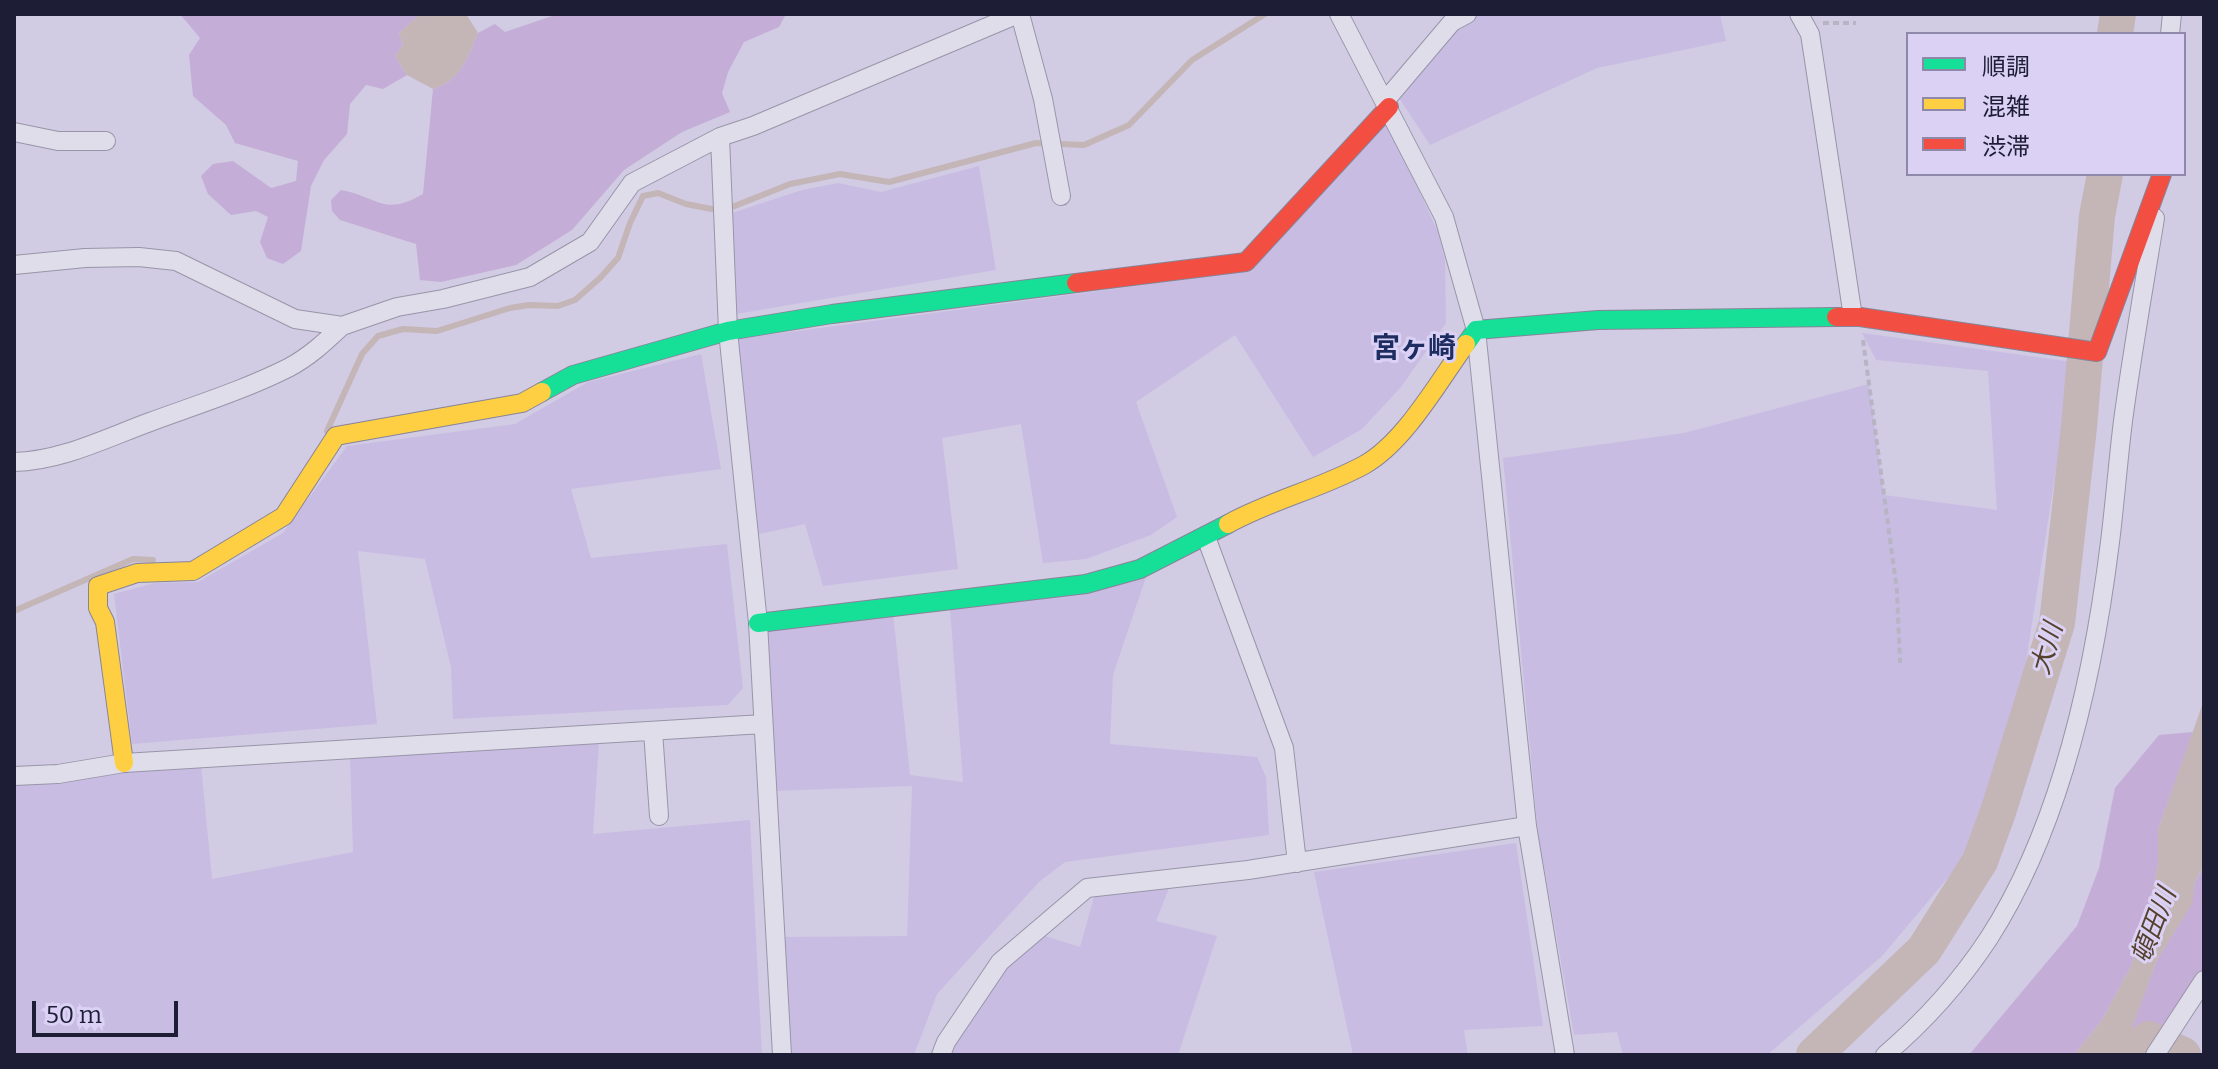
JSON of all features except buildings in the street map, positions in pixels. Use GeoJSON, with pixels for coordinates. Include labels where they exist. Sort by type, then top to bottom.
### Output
{"type":"FeatureCollection","features":[{"type":"Feature","properties":{"kind":"street"},"geometry":{"type":"LineString","coordinates":[[14,462],[30,462],[62,454],[237,390],[290,367],[316,350],[342,326],[397,307],[530,277],[590,242],[632,183],[720,137],[1019,14],[1043,99],[1061,196]]}},
{"type":"Feature","properties":{"kind":"street"},"geometry":{"type":"LineString","coordinates":[[1339,14],[1444,217],[1476,330],[1527,826],[1565,1055]]}},
{"type":"Feature","properties":{"kind":"street"},"geometry":{"type":"LineString","coordinates":[[124,763],[105,622],[98,608],[98,586],[137,573],[193,571],[284,516],[336,436],[522,403],[573,375],[728,331],[832,314],[1246,262],[1387,104],[1452,22],[1467,14]]}},
{"type":"Feature","properties":{"kind":"street"},"geometry":{"type":"LineString","coordinates":[[1802,20],[1810,34],[1856,317]]}},
{"type":"Feature","properties":{"kind":"street"},"geometry":{"type":"LineString","coordinates":[[14,132],[58,141],[106,141]]}},
{"type":"Feature","properties":{"kind":"street"},"geometry":{"type":"LineString","coordinates":[[720,137],[728,331],[758,623],[782,1055]]}},
{"type":"Feature","properties":{"kind":"street"},"geometry":{"type":"LineString","coordinates":[[758,623],[1086,584],[1140,569],[1256,509],[1366,464],[1399,436],[1476,330],[1598,320],[1856,317],[2097,352],[2161,176]]}},
{"type":"Feature","properties":{"kind":"street"},"geometry":{"type":"LineString","coordinates":[[1885,1055],[1934,1009],[1989,937],[2020,881],[2050,808],[2070,746],[2095,642],[2110,544],[2123,421],[2162,176]]}},
{"type":"Feature","properties":{"kind":"street"},"geometry":{"type":"LineString","coordinates":[[14,265],[85,258],[139,257],[176,261],[295,319],[342,326]]}},
{"type":"Feature","properties":{"kind":"street"},"geometry":{"type":"LineString","coordinates":[[1206,537],[1284,748],[1297,863]]}},
{"type":"Feature","properties":{"kind":"street"},"geometry":{"type":"LineString","coordinates":[[14,776],[58,774],[124,763],[763,724]]}},
{"type":"Feature","properties":{"kind":"street"},"geometry":{"type":"LineString","coordinates":[[653,731],[659,816]]}},
{"type":"Feature","properties":{"kind":"street"},"geometry":{"type":"LineString","coordinates":[[941,1055],[946,1042],[1000,962],[1087,888],[1297,863],[1527,826]]}},
{"type":"Feature","properties":{"kind":"street"},"geometry":{"type":"LineString","coordinates":[[2155,1055],[2204,980]]}},
{"type":"Feature","properties":{"kind":"path"},"geometry":{"type":"LineString","coordinates":[[1802,20],[1856,23]]}},
{"type":"Feature","properties":{"kind":"path"},"geometry":{"type":"LineString","coordinates":[[1856,317],[1897,591],[1900,663]]}},
{"type":"Feature","properties":{"kind":"shaded area"},"geometry":{"type":"Polygon","coordinates":[[[180,14],[420,14],[399,33],[403,45],[395,56],[407,75],[383,89],[366,85],[350,104],[347,134],[324,160],[311,186],[301,251],[283,264],[267,258],[260,242],[268,217],[256,211],[231,215],[208,194],[201,176],[213,164],[233,161],[271,188],[296,181],[298,161],[235,143],[226,125],[193,96],[189,55],[200,38],[180,14]]]}},
{"type":"Feature","properties":{"kind":"shaded area"},"geometry":{"type":"Polygon","coordinates":[[[558,14],[786,14],[779,27],[744,42],[728,72],[722,93],[730,112],[682,132],[624,170],[572,230],[516,265],[441,282],[420,280],[416,244],[340,220],[332,211],[331,200],[341,190],[389,205],[410,201],[423,194],[433,89],[456,74],[478,33],[495,24],[505,32],[558,14]]]}},
{"type":"Feature","properties":{"kind":"shaded area"},"geometry":{"type":"Polygon","coordinates":[[[1481,14],[1720,14],[1726,41],[1597,68],[1430,145],[1398,96],[1455,29],[1481,14]]]}},
{"type":"Feature","properties":{"kind":"shaded area"},"geometry":{"type":"Polygon","coordinates":[[[1386,119],[1438,232],[1445,260],[1446,323],[1401,387],[1362,429],[1313,457],[1235,335],[1136,402],[1177,517],[1151,535],[1086,559],[1043,563],[1021,424],[942,438],[958,569],[823,586],[805,524],[755,535],[737,339],[1250,271],[1386,119]]]}},
{"type":"Feature","properties":{"kind":"shaded area"},"geometry":{"type":"Polygon","coordinates":[[[979,166],[996,270],[736,314],[732,213],[802,190],[838,183],[881,192],[979,166]]]}},
{"type":"Feature","properties":{"kind":"shaded area"},"geometry":{"type":"Polygon","coordinates":[[[1862,333],[2073,362],[2023,681],[1967,855],[1882,956],[1767,1055],[1623,1055],[1617,1032],[1574,1035],[1538,833],[1503,458],[1684,433],[1869,384],[1884,495],[1997,510],[1988,371],[1876,360],[1862,333]]]}},
{"type":"Feature","properties":{"kind":"shaded area"},"geometry":{"type":"Polygon","coordinates":[[[701,354],[721,469],[571,489],[591,558],[727,544],[743,688],[728,705],[453,719],[451,667],[425,559],[358,551],[377,724],[132,744],[114,594],[155,583],[198,582],[283,533],[347,446],[515,424],[588,382],[701,354]]]}},
{"type":"Feature","properties":{"kind":"shaded area"},"geometry":{"type":"Polygon","coordinates":[[[1146,577],[1113,675],[1110,744],[1257,757],[1266,777],[1269,835],[1065,862],[1039,882],[937,994],[914,1055],[789,1055],[783,937],[907,936],[912,786],[773,791],[764,629],[893,613],[910,775],[963,782],[950,608],[1146,577]]]}},
{"type":"Feature","properties":{"kind":"shaded area"},"geometry":{"type":"Polygon","coordinates":[[[2193,732],[2158,830],[2158,865],[2146,921],[2131,966],[2102,1020],[2074,1055],[1969,1055],[2077,926],[2099,868],[2115,788],[2159,735],[2193,732]]]}},
{"type":"Feature","properties":{"kind":"shaded area"},"geometry":{"type":"Polygon","coordinates":[[[599,743],[593,834],[750,820],[762,1055],[14,1055],[14,784],[201,765],[212,879],[353,852],[350,758],[599,743]]]}},
{"type":"Feature","properties":{"kind":"shaded area"},"geometry":{"type":"Polygon","coordinates":[[[1516,843],[1543,1026],[1464,1030],[1468,1055],[1353,1055],[1314,872],[1516,843]]]}},
{"type":"Feature","properties":{"kind":"shaded area"},"geometry":{"type":"Polygon","coordinates":[[[2204,867],[2204,967],[2141,1055],[2121,1055],[2157,960],[2191,904],[2195,882],[2204,867]]]}},
{"type":"Feature","properties":{"kind":"shaded area"},"geometry":{"type":"Polygon","coordinates":[[[1169,888],[1156,921],[1217,936],[1178,1055],[948,1055],[1006,966],[1045,936],[1080,947],[1094,897],[1169,888]]]}},
{"type":"Feature","properties":{"kind":"water"},"geometry":{"type":"Polygon","coordinates":[[[420,14],[466,14],[478,33],[456,74],[433,89],[407,75],[395,56],[403,45],[399,33],[420,14]]]}},
{"type":"Feature","properties":{"kind":"water","name":"頓田川"},"geometry":{"type":"Polygon","coordinates":[[[2204,700],[2204,866],[2195,882],[2192,904],[2157,960],[2122,1055],[2074,1055],[2102,1020],[2131,966],[2146,921],[2158,865],[2158,830],[2204,700]]]}},
{"type":"Feature","properties":{"kind":"waterway"},"geometry":{"type":"LineString","coordinates":[[327,431],[362,354],[378,336],[403,329],[437,331],[510,308],[558,306],[575,300],[618,258],[643,196],[658,193],[686,204],[722,211],[790,184],[840,174],[889,182],[1036,143],[1084,145],[1129,125],[1192,60],[1265,14]]}},
{"type":"Feature","properties":{"kind":"waterway","name":"大川"},"geometry":{"type":"LineString","coordinates":[[2115,32],[2118,14]]}},
{"type":"Feature","properties":{"kind":"waterway","name":"大川"},"geometry":{"type":"LineString","coordinates":[[1814,1055],[1924,950],[1980,861],[1998,812],[2057,623],[2079,427],[2097,216],[2105,176]]}},
{"type":"Feature","properties":{"kind":"waterway"},"geometry":{"type":"LineString","coordinates":[[14,611],[133,559],[153,560]]}},
{"type":"Feature","properties":{"kind":"waterway"},"geometry":{"type":"LineString","coordinates":[[2124,1055],[2149,1039],[2183,1055]]}},
{"type":"Feature","properties":{"kind":"traffic: fast"},"geometry":{"type":"LineString","coordinates":[[542,392],[573,375],[728,331],[832,314],[1076,283]]}},
{"type":"Feature","properties":{"kind":"traffic: fast"},"geometry":{"type":"LineString","coordinates":[[1466,344],[1476,330],[1598,320],[1836,317]]}},
{"type":"Feature","properties":{"kind":"traffic: fast"},"geometry":{"type":"LineString","coordinates":[[758,623],[1086,584],[1140,569],[1228,524]]}},
{"type":"Feature","properties":{"kind":"traffic: slow"},"geometry":{"type":"LineString","coordinates":[[1228,524],[1330,481],[1379,455],[1407,427],[1466,344]]}},
{"type":"Feature","properties":{"kind":"traffic: slow"},"geometry":{"type":"LineString","coordinates":[[124,763],[105,622],[98,608],[98,586],[137,573],[193,571],[284,516],[336,436],[522,403],[542,392]]}},
{"type":"Feature","properties":{"kind":"traffic: jam"},"geometry":{"type":"LineString","coordinates":[[1076,283],[1246,262],[1389,107]]}},
{"type":"Feature","properties":{"kind":"traffic: jam"},"geometry":{"type":"LineString","coordinates":[[1836,317],[1860,317],[2097,352],[2161,176]]}},
{"type":"Feature","properties":{"kind":"district","name":"宮ヶ崎"},"geometry":{"type":"Point","coordinates":[1414,349]}}]}
